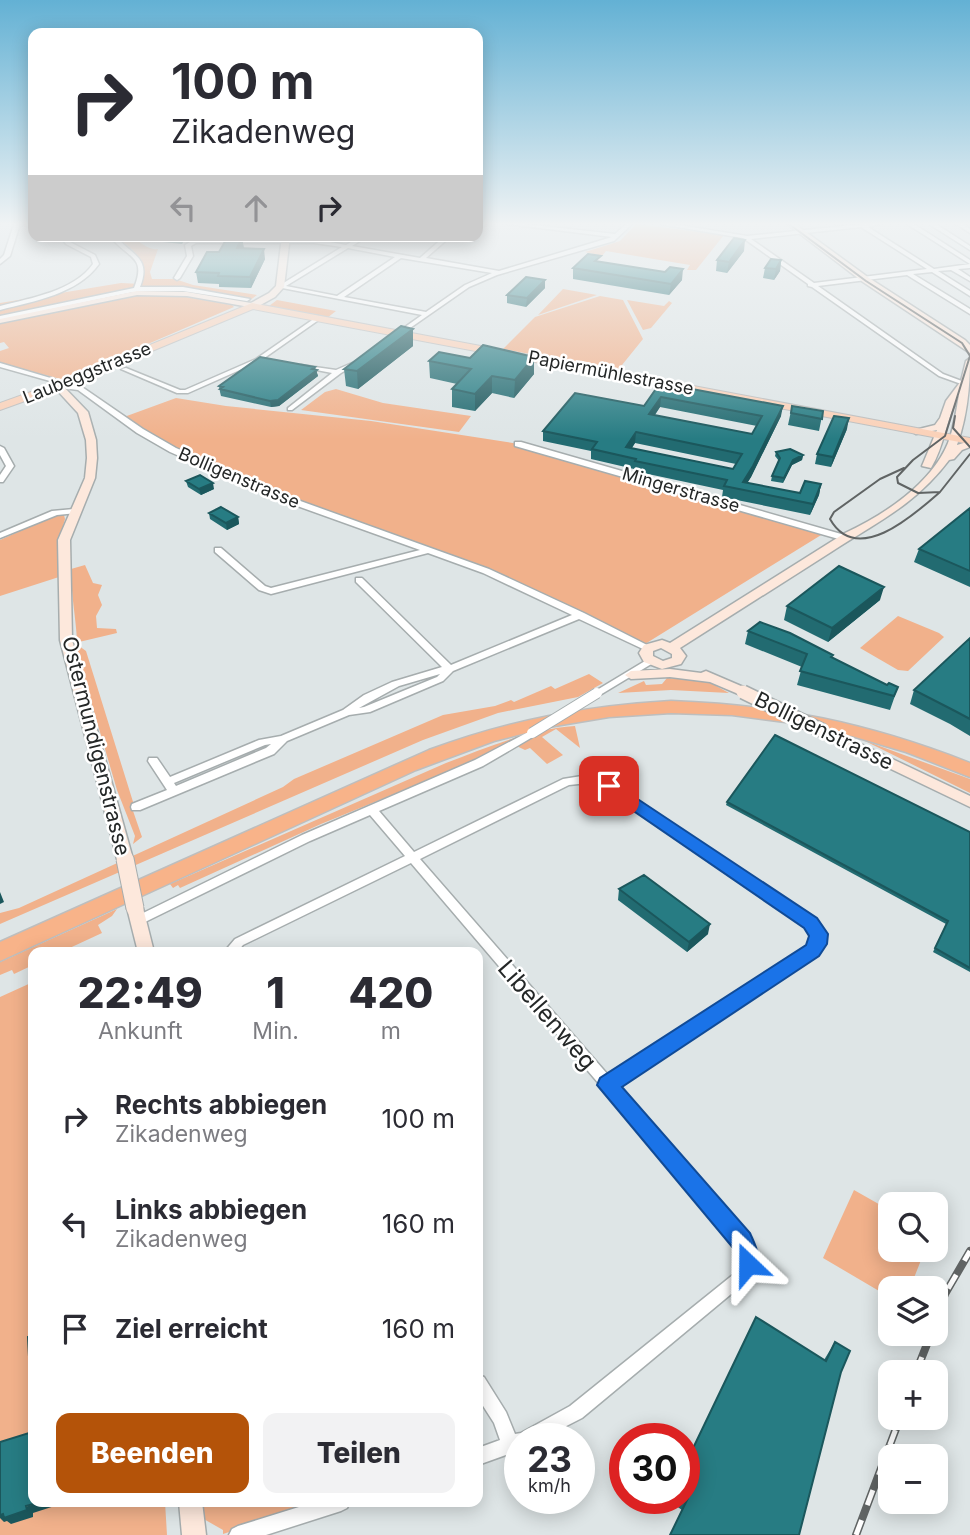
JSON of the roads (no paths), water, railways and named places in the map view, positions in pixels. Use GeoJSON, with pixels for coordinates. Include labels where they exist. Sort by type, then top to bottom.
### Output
{"type":"FeatureCollection","features":[{"type":"Feature","properties":{"kind":"highway"},"geometry":{"type":"LineString","coordinates":[[0,938],[433,745],[494,723],[558,708],[663,698],[763,703],[863,723],[970,759]]}},
{"type":"Feature","properties":{"kind":"highway"},"geometry":{"type":"LineString","coordinates":[[0,952],[417,763],[488,736],[559,718],[613,710],[666,707],[772,714],[880,737],[970,770]]}},
{"type":"Feature","properties":{"kind":"main road"},"geometry":{"type":"LineString","coordinates":[[0,319],[113,296]]}},
{"type":"Feature","properties":{"kind":"main road"},"geometry":{"type":"LineString","coordinates":[[200,296],[249,302],[270,296]]}},
{"type":"Feature","properties":{"kind":"main road"},"geometry":{"type":"LineString","coordinates":[[890,296],[970,349]]}},
{"type":"Feature","properties":{"kind":"main road","name":"Papiermühlestrasse"},"geometry":{"type":"LineString","coordinates":[[249,302],[318,318],[970,443]]}},
{"type":"Feature","properties":{"kind":"main road","name":"Laubeggstrasse"},"geometry":{"type":"LineString","coordinates":[[0,407],[58,386],[249,302]]}},
{"type":"Feature","properties":{"kind":"main road"},"geometry":{"type":"LineString","coordinates":[[673,647],[847,537],[864,530],[891,510],[949,452],[966,388],[964,383],[970,361]]}},
{"type":"Feature","properties":{"kind":"main road"},"geometry":{"type":"LineString","coordinates":[[926,476],[936,454],[955,390],[964,383]]}},
{"type":"Feature","properties":{"kind":"main road","name":"Ostermundigenstrasse"},"geometry":{"type":"LineString","coordinates":[[58,386],[81,409],[91,440],[90,478],[64,540],[66,640],[125,859],[145,947]]}},
{"type":"Feature","properties":{"kind":"main road"},"geometry":{"type":"LineString","coordinates":[[916,431],[940,426],[947,415]]}},
{"type":"Feature","properties":{"kind":"main road"},"geometry":{"type":"LineString","coordinates":[[926,476],[940,471],[957,449],[970,443]]}},
{"type":"Feature","properties":{"kind":"main road"},"geometry":{"type":"LineString","coordinates":[[660,644],[673,647],[679,653],[677,661],[664,665],[649,654],[660,644]]}},
{"type":"Feature","properties":{"kind":"main road","name":"Bolligenstrasse"},"geometry":{"type":"LineString","coordinates":[[677,661],[970,802]]}},
{"type":"Feature","properties":{"kind":"main road"},"geometry":{"type":"LineString","coordinates":[[631,675],[670,673],[712,678]]}},
{"type":"Feature","properties":{"kind":"main road"},"geometry":{"type":"LineString","coordinates":[[191,1507],[194,1535]]}},
{"type":"Feature","properties":{"kind":"street"},"geometry":{"type":"LineString","coordinates":[[0,308],[39,296]]}},
{"type":"Feature","properties":{"kind":"street"},"geometry":{"type":"LineString","coordinates":[[326,296],[426,314]]}},
{"type":"Feature","properties":{"kind":"street"},"geometry":{"type":"LineString","coordinates":[[338,298],[341,296]]}},
{"type":"Feature","properties":{"kind":"street"},"geometry":{"type":"LineString","coordinates":[[383,342],[452,296]]}},
{"type":"Feature","properties":{"kind":"street"},"geometry":{"type":"LineString","coordinates":[[825,296],[942,376],[964,383]]}},
{"type":"Feature","properties":{"kind":"street"},"geometry":{"type":"LineString","coordinates":[[944,296],[970,312]]}},
{"type":"Feature","properties":{"kind":"street"},"geometry":{"type":"LineString","coordinates":[[124,369],[182,393],[266,358],[318,318]]}},
{"type":"Feature","properties":{"kind":"street"},"geometry":{"type":"LineString","coordinates":[[290,409],[338,372],[364,356]]}},
{"type":"Feature","properties":{"kind":"street","name":"Bolligenstrasse"},"geometry":{"type":"LineString","coordinates":[[0,365],[52,380],[58,386],[80,388],[140,431],[173,450],[287,499],[515,583],[580,615],[649,654]]}},
{"type":"Feature","properties":{"kind":"street"},"geometry":{"type":"LineString","coordinates":[[299,365],[338,372]]}},
{"type":"Feature","properties":{"kind":"street","name":"Mingerstrasse"},"geometry":{"type":"LineString","coordinates":[[517,444],[847,537]]}},
{"type":"Feature","properties":{"kind":"street"},"geometry":{"type":"LineString","coordinates":[[0,448],[10,466],[0,480]]}},
{"type":"Feature","properties":{"kind":"street"},"geometry":{"type":"LineString","coordinates":[[0,536],[55,513],[74,511]]}},
{"type":"Feature","properties":{"kind":"street"},"geometry":{"type":"LineString","coordinates":[[218,550],[262,588],[271,591],[430,550]]}},
{"type":"Feature","properties":{"kind":"street"},"geometry":{"type":"LineString","coordinates":[[359,580],[450,669]]}},
{"type":"Feature","properties":{"kind":"street"},"geometry":{"type":"LineString","coordinates":[[136,807],[171,786],[270,751],[283,739],[347,712],[361,712],[379,705],[440,679],[450,669],[580,615]]}},
{"type":"Feature","properties":{"kind":"street"},"geometry":{"type":"LineString","coordinates":[[137,914],[479,763],[631,675],[649,654]]}},
{"type":"Feature","properties":{"kind":"street"},"geometry":{"type":"LineString","coordinates":[[153,761],[171,786]]}},
{"type":"Feature","properties":{"kind":"street"},"geometry":{"type":"LineString","coordinates":[[234,947],[239,942],[567,782],[588,779],[605,784],[814,927],[819,940],[813,951],[607,1085]]}},
{"type":"Feature","properties":{"kind":"street","name":"Libellenweg"},"geometry":{"type":"LineString","coordinates":[[371,809],[742,1241],[747,1252],[747,1265],[739,1279],[576,1412],[554,1423]]}},
{"type":"Feature","properties":{"kind":"street"},"geometry":{"type":"LineString","coordinates":[[483,1391],[504,1424]]}},
{"type":"Feature","properties":{"kind":"street","name":"Libellenweg"},"geometry":{"type":"LineString","coordinates":[[483,1454],[504,1446]]}},
{"type":"Feature","properties":{"kind":"street"},"geometry":{"type":"LineString","coordinates":[[238,1535],[325,1507]]}},
{"type":"Feature","properties":{"kind":"tram line"},"geometry":{"type":"LineString","coordinates":[[889,296],[962,343],[970,356],[945,436],[913,460],[897,477],[898,483],[918,493],[940,492]]}},
{"type":"Feature","properties":{"kind":"tram line"},"geometry":{"type":"LineString","coordinates":[[955,416],[953,428],[970,447]]}},
{"type":"Feature","properties":{"kind":"tram line"},"geometry":{"type":"LineString","coordinates":[[940,492],[970,454]]}},
{"type":"Feature","properties":{"kind":"tram line"},"geometry":{"type":"LineString","coordinates":[[904,468],[880,479],[834,512],[830,519],[841,533],[855,538],[886,532],[940,492]]}},
{"type":"Feature","properties":{"kind":"railway"},"geometry":{"type":"LineString","coordinates":[[948,1289],[970,1251]]}},
{"type":"Feature","properties":{"kind":"railway"},"geometry":{"type":"LineString","coordinates":[[921,1360],[926,1346]]}},
{"type":"Feature","properties":{"kind":"railway"},"geometry":{"type":"LineString","coordinates":[[856,1535],[895,1430]]}}]}
